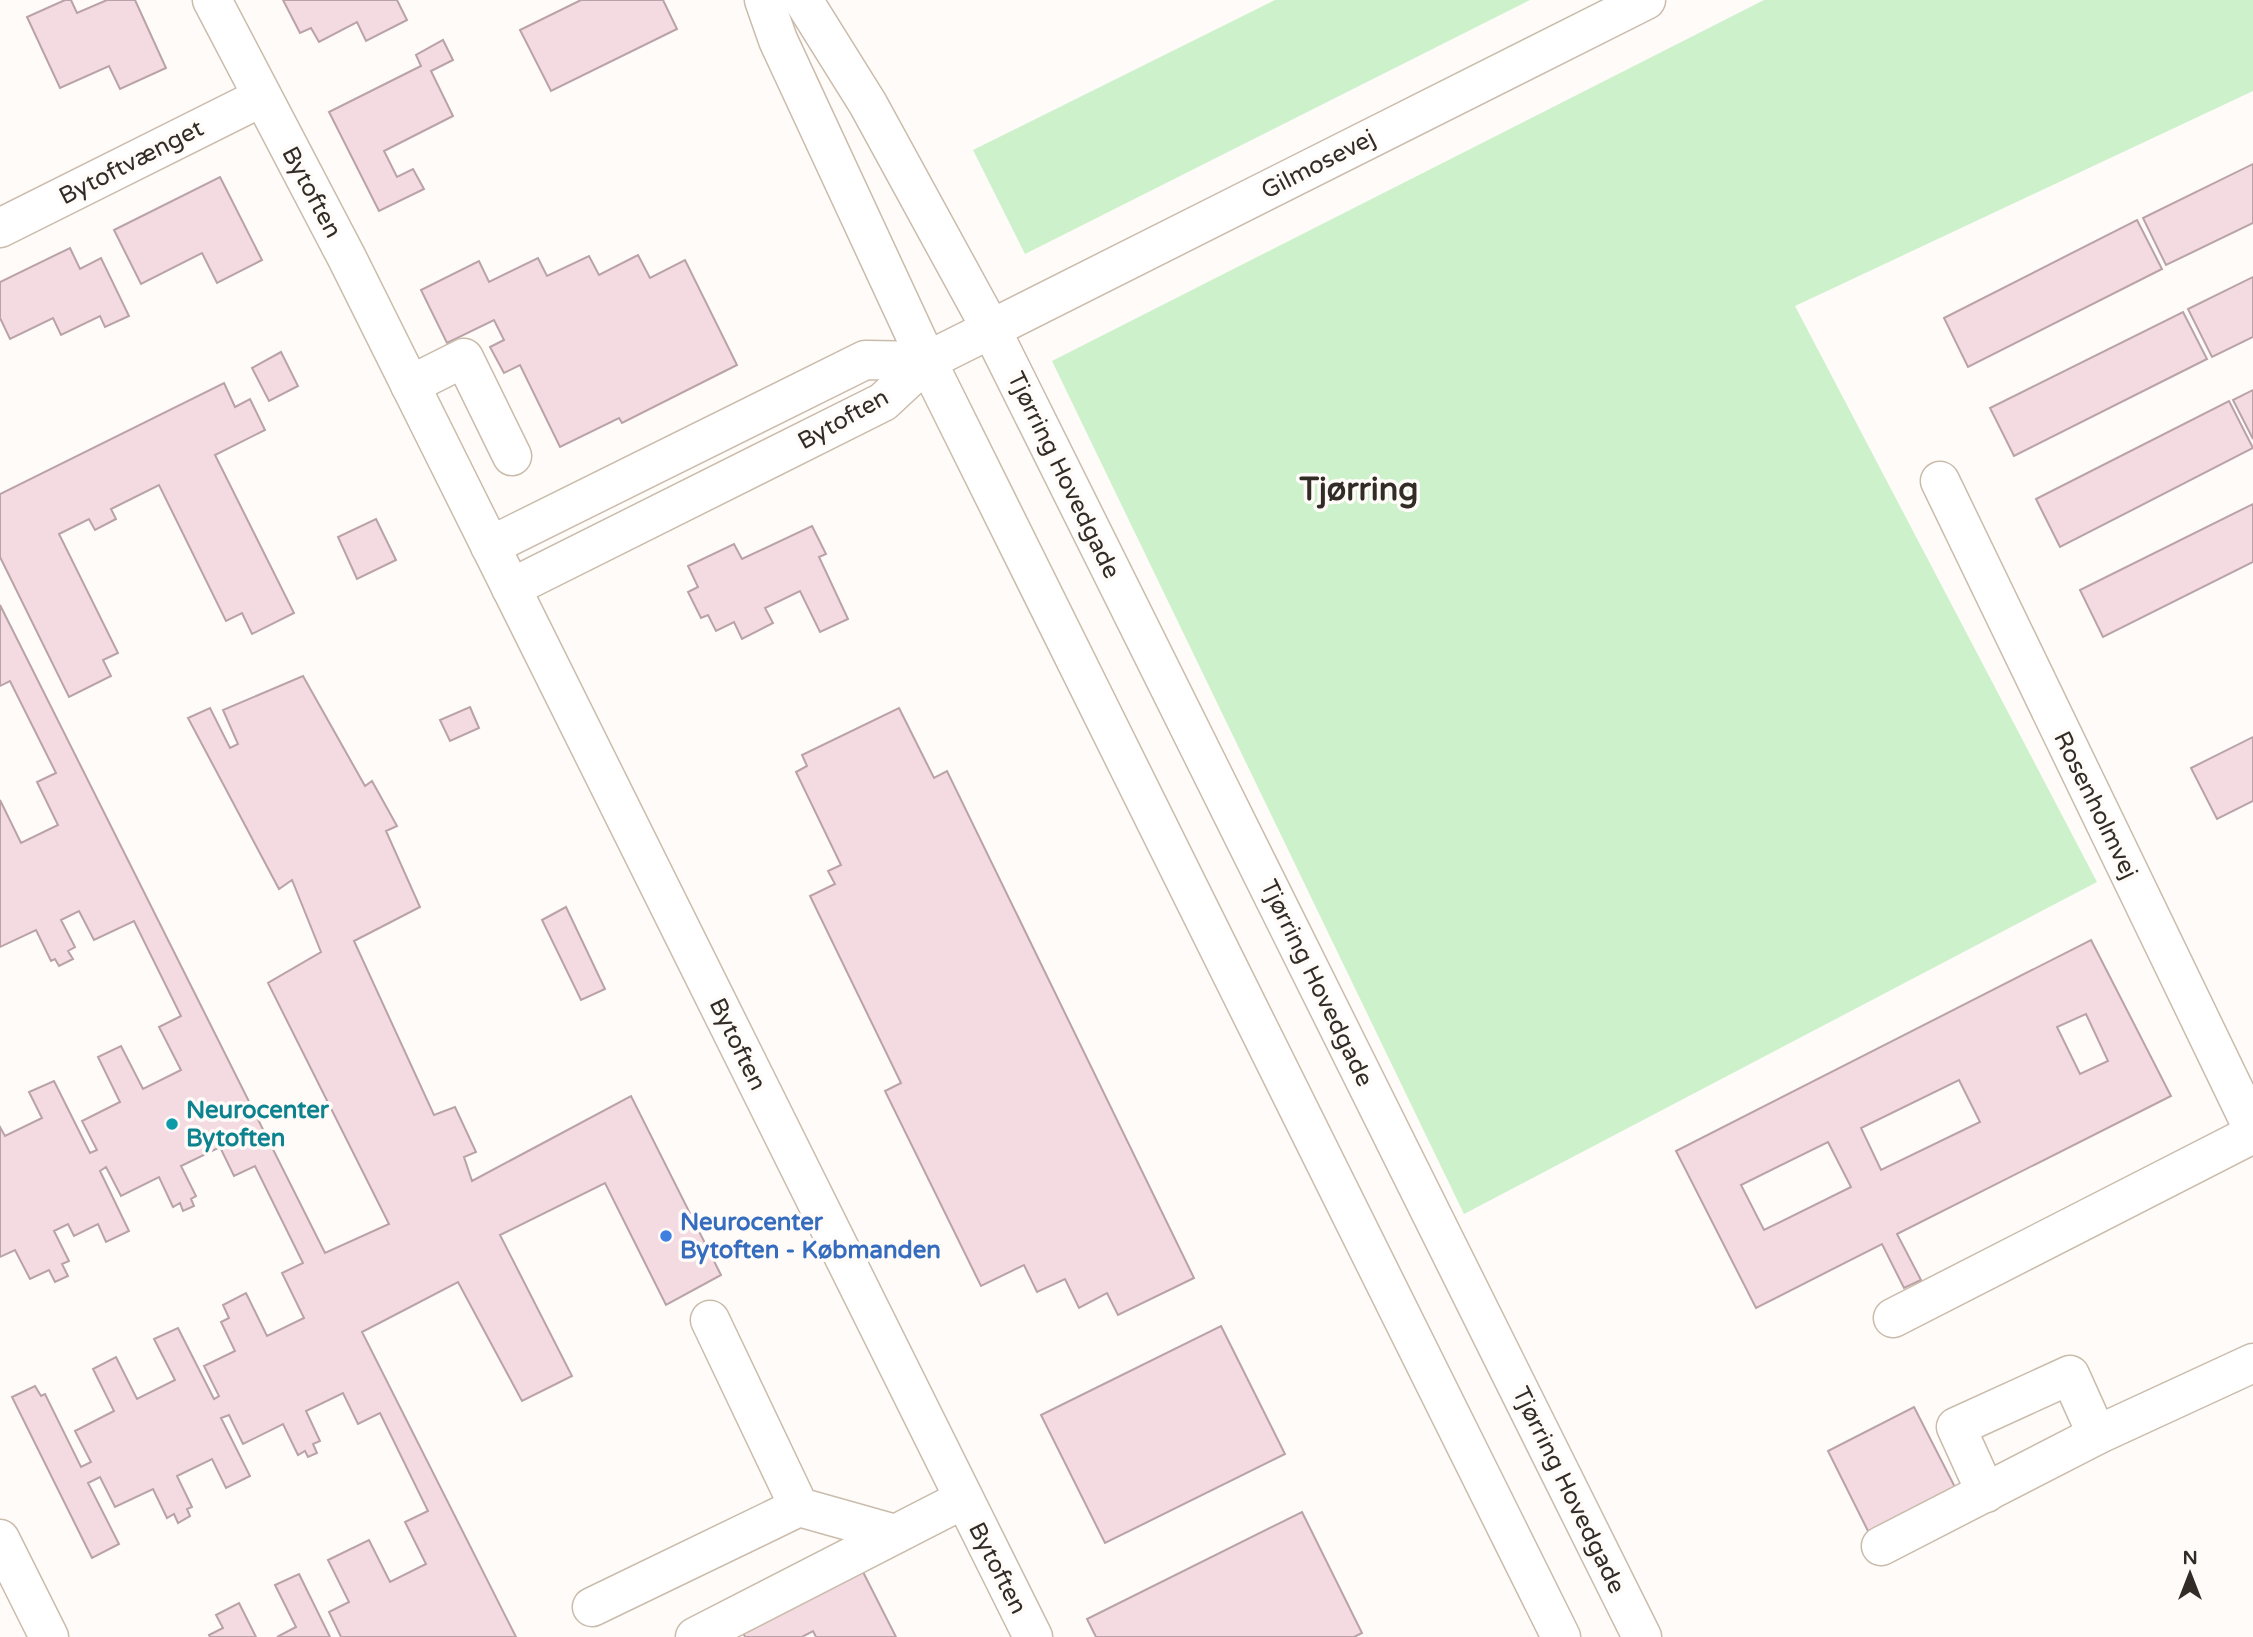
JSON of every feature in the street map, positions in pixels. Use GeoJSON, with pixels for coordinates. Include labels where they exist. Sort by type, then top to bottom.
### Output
{"type":"FeatureCollection","features":[{"type":"Feature","properties":{"kind":"street","name":"Bytoften"},"geometry":{"type":"LineString","coordinates":[[212,0],[347,258],[1033,1637]]}},
{"type":"Feature","properties":{"kind":"street"},"geometry":{"type":"LineString","coordinates":[[764,0],[778,40],[927,361],[1561,1637]]}},
{"type":"Feature","properties":{"kind":"street","name":"Tjørring Hovedgade"},"geometry":{"type":"LineString","coordinates":[[803,0],[868,104],[991,329],[1642,1637]]}},
{"type":"Feature","properties":{"kind":"street","name":"Gilmosevej"},"geometry":{"type":"LineString","coordinates":[[991,329],[1646,0]]}},
{"type":"Feature","properties":{"kind":"street","name":"Bytoftvænget"},"geometry":{"type":"LineString","coordinates":[[0,228],[262,97]]}},
{"type":"Feature","properties":{"kind":"street"},"geometry":{"type":"LineString","coordinates":[[927,361],[991,329]]}},
{"type":"Feature","properties":{"kind":"street"},"geometry":{"type":"LineString","coordinates":[[410,385],[464,358],[512,456]]}},
{"type":"Feature","properties":{"kind":"street","name":"Bytoften"},"geometry":{"type":"LineString","coordinates":[[491,546],[864,360],[927,361]]}},
{"type":"Feature","properties":{"kind":"street","name":"Bytoften"},"geometry":{"type":"LineString","coordinates":[[511,588],[883,402],[927,361]]}},
{"type":"Feature","properties":{"kind":"street","name":"Rosenholmvej"},"geometry":{"type":"LineString","coordinates":[[1940,481],[2253,1131]]}},
{"type":"Feature","properties":{"kind":"street"},"geometry":{"type":"LineString","coordinates":[[1894,1318],[2253,1131]]}},
{"type":"Feature","properties":{"kind":"street"},"geometry":{"type":"LineString","coordinates":[[710,1320],[799,1507]]}},
{"type":"Feature","properties":{"kind":"street"},"geometry":{"type":"LineString","coordinates":[[1881,1546],[2097,1435],[2253,1363]]}},
{"type":"Feature","properties":{"kind":"street"},"geometry":{"type":"LineString","coordinates":[[1986,1493],[1956,1427],[2070,1375],[2097,1435]]}},
{"type":"Feature","properties":{"kind":"street","name":"Bytoften"},"geometry":{"type":"LineString","coordinates":[[695,1637],[964,1499]]}},
{"type":"Feature","properties":{"kind":"street"},"geometry":{"type":"LineString","coordinates":[[592,1607],[799,1507],[895,1534]]}},
{"type":"Feature","properties":{"kind":"street"},"geometry":{"type":"LineString","coordinates":[[0,1539],[49,1637]]}},
{"type":"Feature","properties":{"kind":"green space"},"geometry":{"type":"Polygon","coordinates":[[[1275,0],[1530,0],[1025,254],[973,150],[1275,0]]]}},
{"type":"Feature","properties":{"kind":"green space"},"geometry":{"type":"Polygon","coordinates":[[[1764,0],[2253,0],[2253,91],[1795,306],[2097,882],[1464,1214],[1052,361],[1764,0]]]}},
{"type":"Feature","properties":{"kind":"building"},"geometry":{"type":"Polygon","coordinates":[[[65,0],[71,0],[77,13],[107,0],[135,0],[166,68],[120,89],[109,66],[60,88],[27,17],[65,0]]]}},
{"type":"Feature","properties":{"kind":"building"},"geometry":{"type":"Polygon","coordinates":[[[283,0],[397,0],[407,20],[366,41],[357,22],[319,42],[311,28],[300,33],[283,0]]]}},
{"type":"Feature","properties":{"kind":"building"},"geometry":{"type":"Polygon","coordinates":[[[581,0],[663,0],[677,29],[551,91],[520,30],[581,0]]]}},
{"type":"Feature","properties":{"kind":"building"},"geometry":{"type":"Polygon","coordinates":[[[443,40],[453,60],[431,71],[453,116],[384,151],[397,177],[413,169],[424,189],[379,211],[329,112],[421,66],[416,55],[443,40]]]}},
{"type":"Feature","properties":{"kind":"building"},"geometry":{"type":"Polygon","coordinates":[[[2253,164],[2253,223],[2166,265],[2143,218],[2253,164]]]}},
{"type":"Feature","properties":{"kind":"building"},"geometry":{"type":"Polygon","coordinates":[[[220,177],[262,260],[217,283],[202,253],[141,284],[114,230],[220,177]]]}},
{"type":"Feature","properties":{"kind":"building"},"geometry":{"type":"Polygon","coordinates":[[[2137,220],[2162,269],[1968,367],[1944,318],[2137,220]]]}},
{"type":"Feature","properties":{"kind":"building"},"geometry":{"type":"Polygon","coordinates":[[[70,248],[80,269],[101,258],[129,316],[105,327],[100,316],[61,335],[53,318],[10,339],[0,318],[0,282],[70,248]]]}},
{"type":"Feature","properties":{"kind":"building"},"geometry":{"type":"Polygon","coordinates":[[[638,255],[650,278],[685,260],[737,365],[622,423],[619,418],[560,447],[520,365],[504,373],[490,347],[504,340],[494,320],[447,343],[421,290],[479,261],[489,282],[538,258],[547,276],[589,256],[599,275],[638,255]]]}},
{"type":"Feature","properties":{"kind":"building"},"geometry":{"type":"Polygon","coordinates":[[[2253,277],[2253,337],[2212,357],[2188,309],[2253,277]]]}},
{"type":"Feature","properties":{"kind":"building"},"geometry":{"type":"Polygon","coordinates":[[[2183,312],[2207,359],[2014,456],[1990,408],[2183,312]]]}},
{"type":"Feature","properties":{"kind":"building"},"geometry":{"type":"Polygon","coordinates":[[[281,352],[298,386],[269,401],[252,368],[281,352]]]}},
{"type":"Feature","properties":{"kind":"building"},"geometry":{"type":"Polygon","coordinates":[[[224,383],[235,407],[250,399],[265,430],[215,455],[294,613],[252,634],[242,613],[226,621],[159,485],[111,509],[116,519],[95,530],[89,519],[59,534],[118,653],[103,660],[111,676],[69,697],[0,557],[0,494],[224,383]]]}},
{"type":"Feature","properties":{"kind":"building"},"geometry":{"type":"Polygon","coordinates":[[[2253,390],[2253,439],[2233,400],[2253,390]]]}},
{"type":"Feature","properties":{"kind":"building"},"geometry":{"type":"Polygon","coordinates":[[[2229,401],[2253,448],[2060,547],[2036,499],[2229,401]]]}},
{"type":"Feature","properties":{"kind":"building"},"geometry":{"type":"Polygon","coordinates":[[[2253,504],[2253,562],[2103,637],[2080,590],[2253,504]]]}},
{"type":"Feature","properties":{"kind":"building"},"geometry":{"type":"Polygon","coordinates":[[[376,519],[396,560],[357,579],[338,537],[376,519]]]}},
{"type":"Feature","properties":{"kind":"building"},"geometry":{"type":"Polygon","coordinates":[[[812,526],[826,554],[819,557],[848,619],[820,632],[800,591],[765,608],[773,623],[742,639],[734,622],[716,631],[708,615],[701,618],[688,592],[698,587],[688,566],[734,544],[742,559],[812,526]]]}},
{"type":"Feature","properties":{"kind":"building","name":"Neurocenter Bytoften"},"geometry":{"type":"Polygon","coordinates":[[[0,605],[325,1253],[389,1224],[268,983],[321,952],[292,880],[279,889],[188,718],[210,708],[230,748],[238,744],[223,710],[303,676],[365,786],[372,781],[397,826],[386,831],[420,907],[354,941],[434,1115],[455,1107],[476,1152],[464,1157],[472,1181],[631,1096],[721,1275],[666,1305],[605,1183],[500,1235],[572,1376],[522,1401],[458,1282],[362,1332],[516,1637],[341,1637],[329,1612],[349,1602],[328,1560],[369,1540],[390,1582],[426,1564],[405,1522],[428,1511],[380,1413],[358,1424],[343,1393],[306,1411],[320,1441],[313,1444],[317,1453],[308,1457],[305,1451],[298,1455],[283,1424],[243,1444],[229,1415],[221,1418],[250,1476],[226,1488],[212,1459],[177,1476],[192,1507],[187,1509],[190,1516],[178,1523],[174,1514],[167,1518],[153,1489],[115,1507],[100,1477],[88,1483],[119,1544],[92,1558],[12,1397],[35,1386],[41,1396],[45,1394],[81,1467],[91,1462],[75,1431],[114,1411],[93,1369],[116,1357],[137,1399],[175,1380],[154,1339],[178,1328],[214,1399],[219,1396],[204,1366],[235,1351],[221,1322],[229,1318],[223,1305],[246,1293],[267,1336],[304,1318],[282,1273],[303,1263],[255,1166],[234,1176],[220,1147],[181,1166],[196,1196],[191,1199],[194,1206],[183,1211],[180,1203],[173,1207],[159,1177],[121,1196],[106,1167],[100,1171],[129,1231],[106,1242],[98,1224],[74,1236],[68,1224],[54,1231],[69,1261],[62,1264],[68,1276],[55,1282],[49,1270],[30,1279],[15,1250],[0,1257],[0,1127],[5,1136],[42,1118],[29,1092],[54,1081],[90,1153],[97,1150],[82,1121],[120,1102],[98,1057],[121,1046],[143,1089],[181,1070],[159,1027],[181,1016],[134,921],[94,940],[79,911],[61,920],[75,947],[68,951],[73,959],[59,966],[55,959],[51,961],[36,930],[0,947],[0,800],[21,843],[58,825],[37,782],[56,773],[10,681],[0,686],[0,605]]]}},
{"type":"Feature","properties":{"kind":"building"},"geometry":{"type":"Polygon","coordinates":[[[470,707],[479,728],[450,741],[440,720],[470,707]]]}},
{"type":"Feature","properties":{"kind":"building"},"geometry":{"type":"Polygon","coordinates":[[[899,708],[934,778],[947,771],[1194,1278],[1118,1315],[1107,1293],[1079,1308],[1065,1279],[1037,1292],[1024,1265],[981,1286],[885,1091],[901,1083],[810,896],[835,884],[828,871],[841,865],[796,772],[807,766],[802,755],[899,708]]]}},
{"type":"Feature","properties":{"kind":"building"},"geometry":{"type":"Polygon","coordinates":[[[2253,737],[2253,801],[2217,819],[2191,768],[2253,737]]]}},
{"type":"Feature","properties":{"kind":"building"},"geometry":{"type":"Polygon","coordinates":[[[566,907],[605,989],[581,1000],[542,920],[566,907]]]}},
{"type":"Feature","properties":{"kind":"building"},"geometry":{"type":"Polygon","coordinates":[[[2091,940],[2171,1096],[1897,1234],[1921,1280],[1904,1288],[1882,1244],[1756,1308],[1676,1151],[2091,940]],[[2086,1014],[2057,1027],[2080,1074],[2108,1061],[2086,1014]],[[1959,1080],[1861,1128],[1881,1170],[1980,1122],[1959,1080]],[[1828,1142],[1741,1185],[1764,1230],[1851,1187],[1828,1142]]]}},
{"type":"Feature","properties":{"kind":"building"},"geometry":{"type":"Polygon","coordinates":[[[1221,1326],[1285,1454],[1105,1543],[1041,1415],[1221,1326]]]}},
{"type":"Feature","properties":{"kind":"building"},"geometry":{"type":"Polygon","coordinates":[[[1914,1407],[1958,1493],[1871,1537],[1828,1451],[1914,1407]]]}},
{"type":"Feature","properties":{"kind":"building"},"geometry":{"type":"Polygon","coordinates":[[[1302,1512],[1362,1633],[1354,1637],[1096,1637],[1087,1619],[1302,1512]]]}},
{"type":"Feature","properties":{"kind":"building"},"geometry":{"type":"Polygon","coordinates":[[[862,1570],[896,1637],[816,1637],[813,1631],[802,1637],[745,1637],[742,1630],[862,1570]]]}},
{"type":"Feature","properties":{"kind":"building"},"geometry":{"type":"Polygon","coordinates":[[[299,1574],[330,1637],[277,1637],[296,1627],[275,1585],[299,1574]]]}},
{"type":"Feature","properties":{"kind":"building"},"geometry":{"type":"Polygon","coordinates":[[[239,1603],[256,1637],[210,1637],[209,1635],[223,1628],[216,1615],[239,1603]]]}},
{"type":"Feature","properties":{"kind":"place","name":"Neurocenter Bytoften"},"geometry":{"type":"Point","coordinates":[172,1124]}},
{"type":"Feature","properties":{"kind":"place","name":"Neurocenter Bytoften - Købmanden"},"geometry":{"type":"Point","coordinates":[666,1236]}},
{"type":"Feature","properties":{"kind":"district","name":"Tjørring"},"geometry":{"type":"Point","coordinates":[1359,489]}}]}
